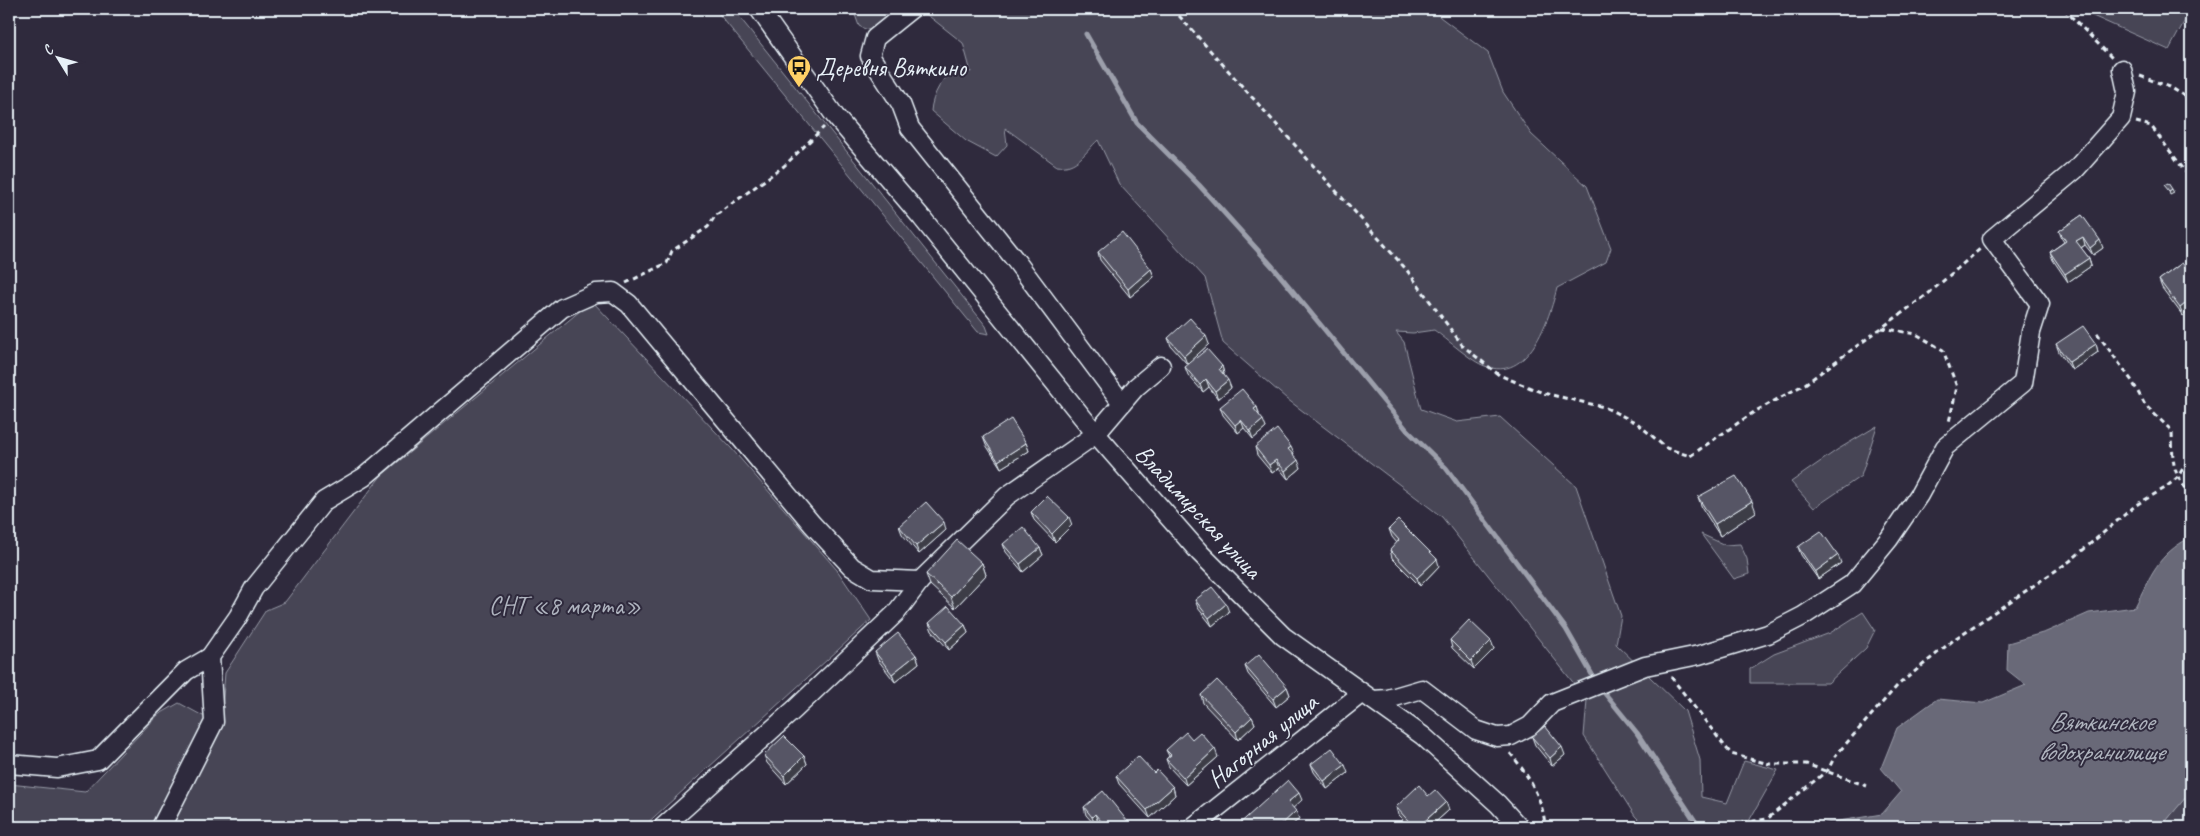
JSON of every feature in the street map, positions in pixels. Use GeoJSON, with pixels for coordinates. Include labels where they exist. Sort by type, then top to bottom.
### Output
{"type":"FeatureCollection","features":[{"type":"Feature","properties":{"kind":"street","name":"Владимирская улица"},"geometry":{"type":"LineString","coordinates":[[760,9],[835,116],[1096,434],[1200,553],[1283,636],[1424,736],[1498,804],[1519,827]]}},
{"type":"Feature","properties":{"kind":"street"},"geometry":{"type":"LineString","coordinates":[[911,9],[876,38],[870,56],[901,104],[910,128],[1016,261],[1122,403]]}},
{"type":"Feature","properties":{"kind":"street"},"geometry":{"type":"LineString","coordinates":[[1367,696],[1388,699],[1422,689],[1476,730],[1497,737],[1511,736],[1530,726],[1552,703],[1645,666],[1699,655],[1768,634],[1804,616],[1852,584],[1889,539],[1919,495],[1945,448],[2023,383],[2031,332],[2040,304],[1992,239],[2075,170],[2121,118],[2127,92],[2122,69]]}},
{"type":"Feature","properties":{"kind":"street"},"geometry":{"type":"LineString","coordinates":[[9,764],[57,768],[98,760],[186,671],[210,657],[238,617],[254,588],[324,501],[364,476],[562,308],[596,293],[613,292],[629,304],[812,524],[852,567],[872,579],[920,581]]}},
{"type":"Feature","properties":{"kind":"street"},"geometry":{"type":"LineString","coordinates":[[663,827],[789,714],[889,620],[920,581],[1007,496],[1096,434],[1136,386],[1161,366]]}},
{"type":"Feature","properties":{"kind":"street"},"geometry":{"type":"LineString","coordinates":[[161,827],[214,722],[210,657]]}},
{"type":"Feature","properties":{"kind":"street","name":"Нагорная улица"},"geometry":{"type":"LineString","coordinates":[[1193,827],[1367,696]]}},
{"type":"Feature","properties":{"kind":"path"},"geometry":{"type":"LineString","coordinates":[[1173,9],[1406,269],[1463,346],[1499,374],[1543,393],[1604,407],[1637,423],[1666,448],[1690,456],[1754,412],[1805,384],[1928,294],[1992,239]]}},
{"type":"Feature","properties":{"kind":"path"},"geometry":{"type":"LineString","coordinates":[[2064,9],[2122,69],[2170,87],[2191,100]]}},
{"type":"Feature","properties":{"kind":"path"},"geometry":{"type":"LineString","coordinates":[[613,292],[634,278],[667,262],[672,251],[708,227],[716,216],[784,166],[835,116]]}},
{"type":"Feature","properties":{"kind":"path"},"geometry":{"type":"LineString","coordinates":[[2121,118],[2151,126],[2191,179]]}},
{"type":"Feature","properties":{"kind":"path"},"geometry":{"type":"LineString","coordinates":[[1882,328],[1916,334],[1943,350],[1956,387],[1945,448]]}},
{"type":"Feature","properties":{"kind":"path"},"geometry":{"type":"LineString","coordinates":[[2097,333],[2132,381],[2145,405],[2172,431],[2173,458],[2177,478],[2191,496]]}},
{"type":"Feature","properties":{"kind":"path"},"geometry":{"type":"LineString","coordinates":[[1716,827],[1767,818],[1828,770],[1835,756],[1898,685],[1956,638],[2070,562],[2136,505],[2165,488],[2177,478],[2191,456]]}},
{"type":"Feature","properties":{"kind":"path"},"geometry":{"type":"LineString","coordinates":[[1645,666],[1674,678],[1730,754],[1769,764],[1806,764],[1828,770],[1867,786]]}},
{"type":"Feature","properties":{"kind":"path"},"geometry":{"type":"LineString","coordinates":[[1497,737],[1526,771],[1545,816],[1545,827]]}},
{"type":"Feature","properties":{"kind":"green space"},"geometry":{"type":"Polygon","coordinates":[[[715,9],[733,9],[986,326],[989,334],[978,332],[715,9]]]}},
{"type":"Feature","properties":{"kind":"green space"},"geometry":{"type":"Polygon","coordinates":[[[853,9],[1435,9],[1440,17],[1488,53],[1503,92],[1531,134],[1587,186],[1611,248],[1606,262],[1557,288],[1549,316],[1535,345],[1525,357],[1514,365],[1500,369],[1480,364],[1434,330],[1413,333],[1396,332],[1404,342],[1421,409],[1457,422],[1500,417],[1576,486],[1621,616],[1616,644],[1685,711],[1700,760],[1701,797],[1727,803],[1744,761],[1778,770],[1749,821],[1771,827],[1646,827],[1635,816],[1584,736],[1587,700],[1442,517],[1287,399],[1223,343],[1205,278],[1119,184],[1098,140],[1080,159],[1064,166],[1057,166],[1005,128],[1007,145],[996,157],[966,141],[931,111],[936,92],[947,75],[957,67],[971,72],[963,43],[925,13],[893,28],[876,31],[867,30],[859,26],[853,9]]]}},
{"type":"Feature","properties":{"kind":"green space"},"geometry":{"type":"Polygon","coordinates":[[[2077,9],[2191,9],[2169,50],[2077,9]]]}},
{"type":"Feature","properties":{"kind":"green space","name":"СНТ «8 марта»"},"geometry":{"type":"Polygon","coordinates":[[[592,301],[731,448],[837,570],[871,620],[643,827],[9,827],[9,784],[85,792],[158,715],[179,703],[214,722],[221,722],[225,673],[266,610],[285,602],[381,476],[592,301]]]}},
{"type":"Feature","properties":{"kind":"green space"},"geometry":{"type":"Polygon","coordinates":[[[1877,426],[1861,476],[1814,508],[1791,482],[1837,450],[1877,426]]]}},
{"type":"Feature","properties":{"kind":"green space"},"geometry":{"type":"Polygon","coordinates":[[[1701,534],[1725,545],[1740,544],[1747,559],[1749,574],[1734,579],[1701,534]]]}},
{"type":"Feature","properties":{"kind":"green space"},"geometry":{"type":"Polygon","coordinates":[[[1863,612],[1875,630],[1866,648],[1828,683],[1750,683],[1750,669],[1774,654],[1830,633],[1863,612]]]}},
{"type":"Feature","properties":{"kind":"green space"},"geometry":{"type":"Polygon","coordinates":[[[2191,791],[2191,827],[2161,827],[2191,791]]]}},
{"type":"Feature","properties":{"kind":"water","name":"Вяткинское водохранилище"},"geometry":{"type":"Polygon","coordinates":[[[2191,537],[2191,791],[2161,827],[1802,827],[1882,814],[1901,792],[1881,768],[1897,728],[1937,699],[1983,703],[2026,685],[2007,670],[2008,643],[2046,632],[2089,613],[2135,607],[2156,567],[2170,551],[2191,537]]]}},
{"type":"Feature","properties":{"kind":"building"},"geometry":{"type":"Polygon","coordinates":[[[2168,183],[2172,189],[2169,191],[2164,185],[2168,183]]]}},
{"type":"Feature","properties":{"kind":"building"},"geometry":{"type":"Polygon","coordinates":[[[2082,215],[2100,240],[2090,248],[2083,237],[2076,241],[2089,258],[2065,274],[2050,252],[2066,241],[2059,231],[2082,215]]]}},
{"type":"Feature","properties":{"kind":"building"},"geometry":{"type":"Polygon","coordinates":[[[1122,232],[1151,269],[1128,289],[1098,252],[1122,232]]]}},
{"type":"Feature","properties":{"kind":"building"},"geometry":{"type":"Polygon","coordinates":[[[2182,263],[2191,274],[2191,299],[2180,308],[2159,280],[2182,263]]]}},
{"type":"Feature","properties":{"kind":"building"},"geometry":{"type":"Polygon","coordinates":[[[1190,318],[1206,336],[1184,356],[1168,338],[1190,318]]]}},
{"type":"Feature","properties":{"kind":"building"},"geometry":{"type":"Polygon","coordinates":[[[2083,326],[2096,344],[2069,362],[2056,344],[2083,326]]]}},
{"type":"Feature","properties":{"kind":"building"},"geometry":{"type":"Polygon","coordinates":[[[1207,349],[1222,366],[1219,369],[1228,380],[1215,391],[1206,379],[1200,385],[1185,367],[1207,349]]]}},
{"type":"Feature","properties":{"kind":"building"},"geometry":{"type":"Polygon","coordinates":[[[1242,389],[1257,407],[1254,409],[1263,420],[1250,431],[1241,420],[1235,425],[1220,407],[1242,389]]]}},
{"type":"Feature","properties":{"kind":"building"},"geometry":{"type":"Polygon","coordinates":[[[1011,419],[1026,443],[998,461],[983,437],[1011,419]]]}},
{"type":"Feature","properties":{"kind":"building"},"geometry":{"type":"Polygon","coordinates":[[[1277,429],[1291,447],[1288,449],[1298,460],[1285,471],[1276,460],[1269,465],[1255,447],[1277,429]]]}},
{"type":"Feature","properties":{"kind":"building"},"geometry":{"type":"Polygon","coordinates":[[[1736,476],[1752,501],[1715,524],[1698,497],[1736,476]]]}},
{"type":"Feature","properties":{"kind":"building"},"geometry":{"type":"Polygon","coordinates":[[[1047,496],[1069,517],[1052,534],[1031,512],[1047,496]]]}},
{"type":"Feature","properties":{"kind":"building"},"geometry":{"type":"Polygon","coordinates":[[[926,502],[944,522],[916,546],[899,526],[926,502]]]}},
{"type":"Feature","properties":{"kind":"building"},"geometry":{"type":"Polygon","coordinates":[[[1398,520],[1437,559],[1417,578],[1390,550],[1399,540],[1389,529],[1398,520]]]}},
{"type":"Feature","properties":{"kind":"building"},"geometry":{"type":"Polygon","coordinates":[[[1023,527],[1040,548],[1020,564],[1003,544],[1023,527]]]}},
{"type":"Feature","properties":{"kind":"building"},"geometry":{"type":"Polygon","coordinates":[[[1821,531],[1838,555],[1815,572],[1798,547],[1821,531]]]}},
{"type":"Feature","properties":{"kind":"building"},"geometry":{"type":"Polygon","coordinates":[[[957,540],[982,563],[951,597],[926,574],[957,540]]]}},
{"type":"Feature","properties":{"kind":"building"},"geometry":{"type":"Polygon","coordinates":[[[1212,587],[1226,604],[1209,618],[1195,600],[1212,587]]]}},
{"type":"Feature","properties":{"kind":"building"},"geometry":{"type":"Polygon","coordinates":[[[948,606],[965,625],[946,642],[929,623],[948,606]]]}},
{"type":"Feature","properties":{"kind":"building"},"geometry":{"type":"Polygon","coordinates":[[[1469,620],[1491,641],[1471,661],[1450,640],[1469,620]]]}},
{"type":"Feature","properties":{"kind":"building"},"geometry":{"type":"Polygon","coordinates":[[[898,633],[916,655],[892,674],[875,652],[898,633]]]}},
{"type":"Feature","properties":{"kind":"building"},"geometry":{"type":"Polygon","coordinates":[[[1259,654],[1287,687],[1273,699],[1245,666],[1259,654]]]}},
{"type":"Feature","properties":{"kind":"building"},"geometry":{"type":"Polygon","coordinates":[[[1217,680],[1252,717],[1236,732],[1201,695],[1217,680]]]}},
{"type":"Feature","properties":{"kind":"building"},"geometry":{"type":"Polygon","coordinates":[[[1545,726],[1562,747],[1550,758],[1532,737],[1545,726]]]}},
{"type":"Feature","properties":{"kind":"building"},"geometry":{"type":"Polygon","coordinates":[[[1186,732],[1192,739],[1200,732],[1215,749],[1184,778],[1166,759],[1171,755],[1166,750],[1186,732]]]}},
{"type":"Feature","properties":{"kind":"building"},"geometry":{"type":"Polygon","coordinates":[[[784,736],[804,756],[784,776],[764,755],[784,736]]]}},
{"type":"Feature","properties":{"kind":"building"},"geometry":{"type":"Polygon","coordinates":[[[1332,748],[1345,765],[1324,781],[1311,764],[1332,748]]]}},
{"type":"Feature","properties":{"kind":"building"},"geometry":{"type":"Polygon","coordinates":[[[1138,756],[1154,773],[1157,770],[1173,787],[1147,810],[1116,776],[1138,756]]]}},
{"type":"Feature","properties":{"kind":"building"},"geometry":{"type":"Polygon","coordinates":[[[1288,780],[1299,793],[1288,802],[1296,811],[1279,827],[1236,827],[1288,780]]]}},
{"type":"Feature","properties":{"kind":"building"},"geometry":{"type":"Polygon","coordinates":[[[1419,785],[1428,796],[1435,790],[1446,802],[1418,827],[1414,827],[1396,807],[1419,785]]]}},
{"type":"Feature","properties":{"kind":"building"},"geometry":{"type":"Polygon","coordinates":[[[1103,791],[1128,822],[1121,827],[1106,827],[1095,814],[1092,817],[1084,807],[1103,791]]]}},
{"type":"Feature","properties":{"kind":"building"},"geometry":{"type":"Polygon","coordinates":[[[1057,822],[1062,827],[1052,827],[1057,822]]]}},
{"type":"Feature","properties":{"kind":"waterway"},"geometry":{"type":"LineString","coordinates":[[1086,34],[1137,123],[1199,185],[1273,267],[1407,430],[1446,468],[1566,629],[1598,685],[1637,733],[1699,827]]}},
{"type":"Feature","properties":{"kind":"place","name":"Деревня Вяткино"},"geometry":{"type":"Point","coordinates":[799,88]}}]}
